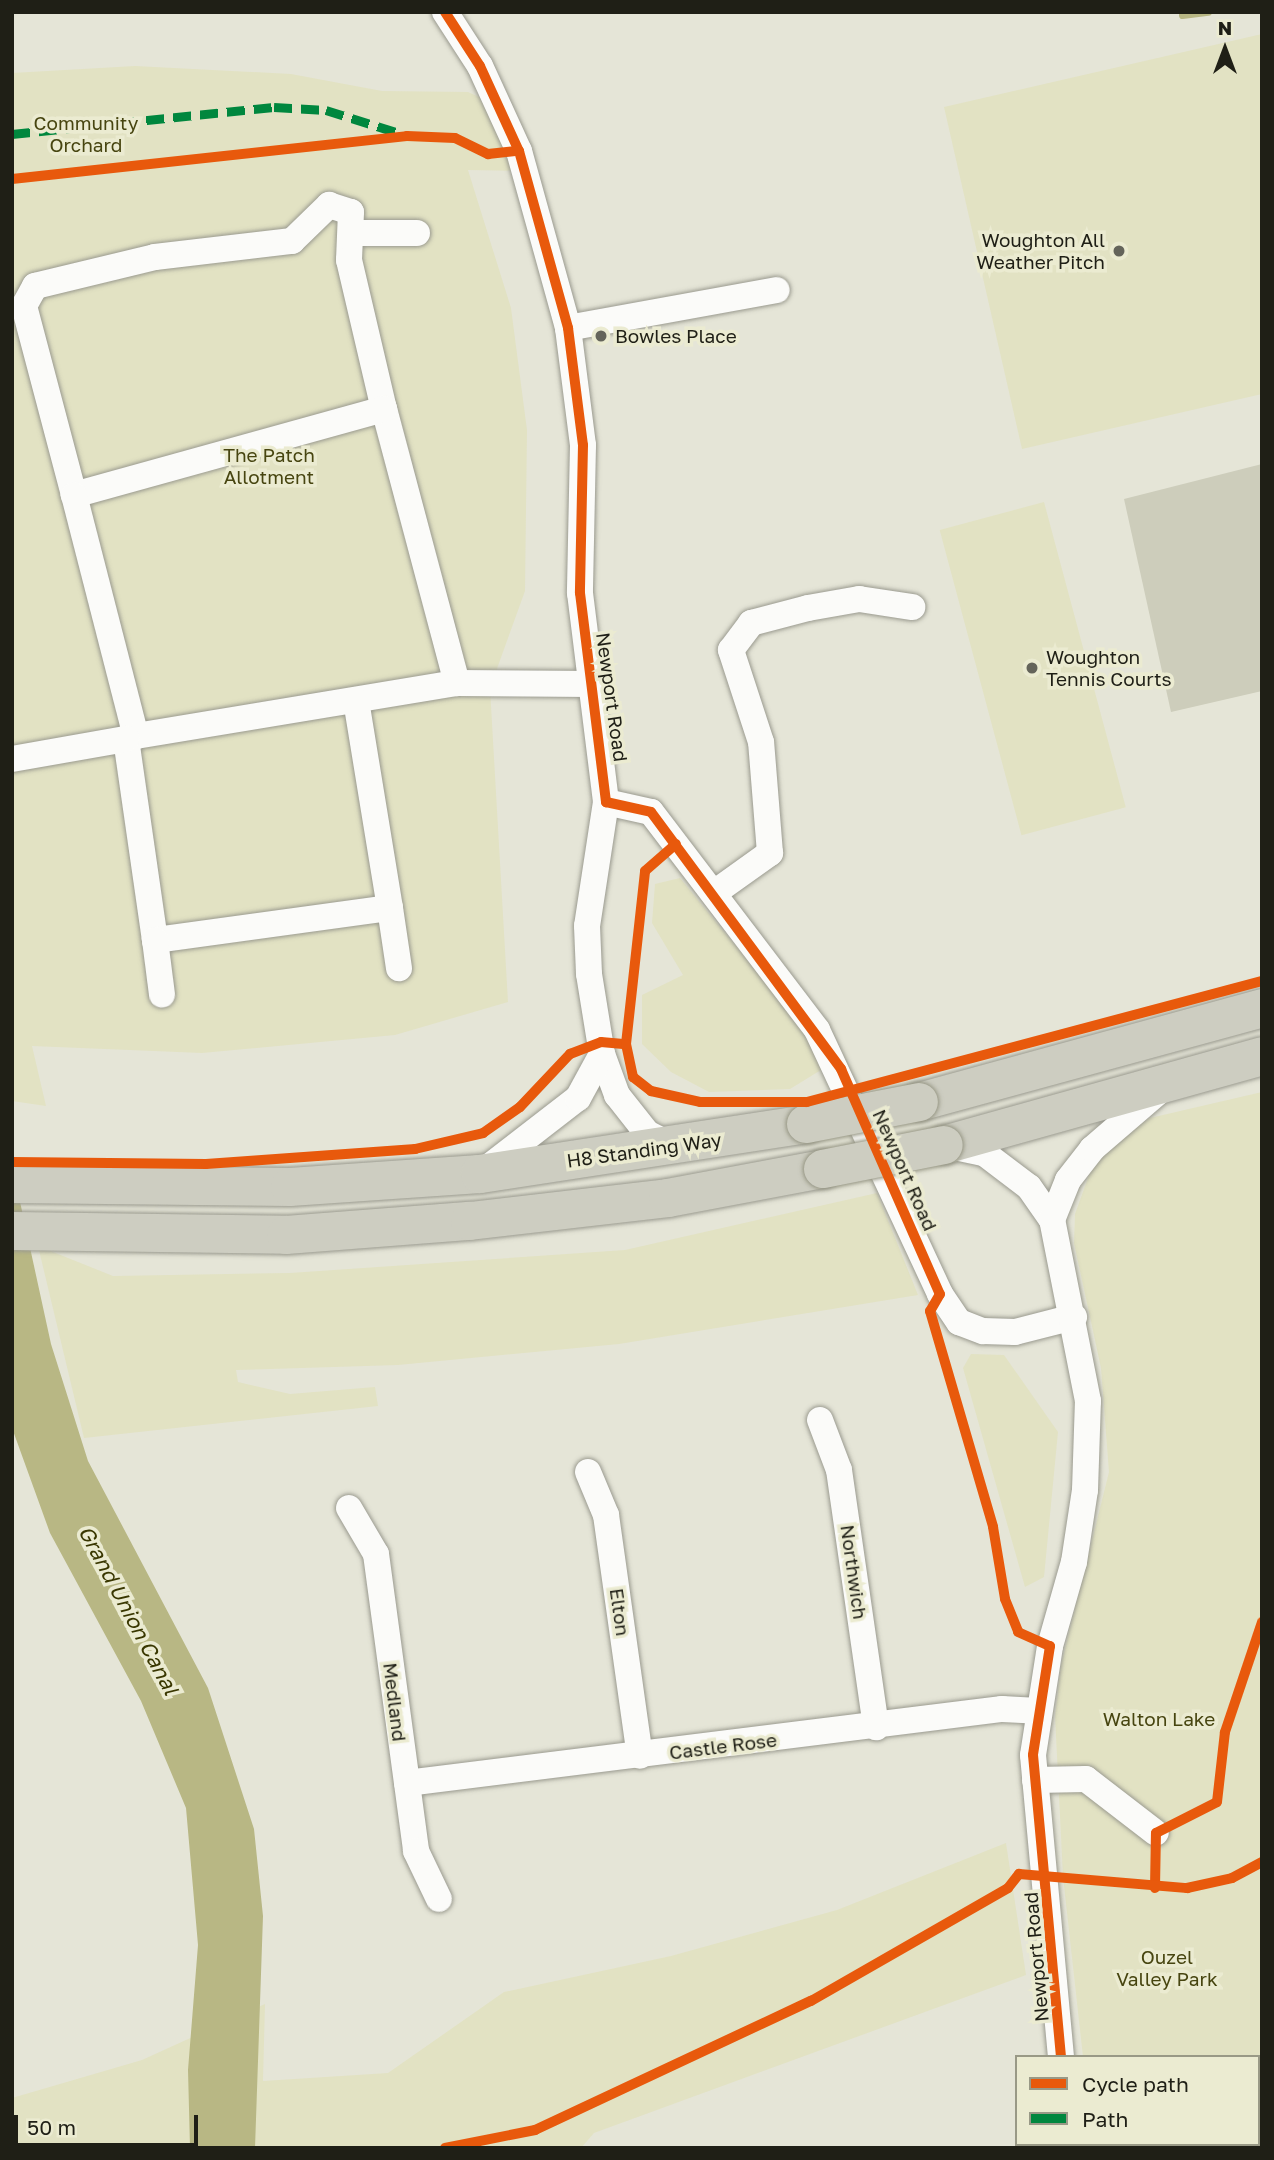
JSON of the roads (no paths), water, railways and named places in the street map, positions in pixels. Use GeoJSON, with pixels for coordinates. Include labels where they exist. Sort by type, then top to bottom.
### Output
{"type":"FeatureCollection","features":[{"type":"Feature","properties":{"kind":"highway","name":"H8 Standing Way"},"geometry":{"type":"LineString","coordinates":[[12,1184],[105,1188],[290,1187],[480,1174],[676,1147],[919,1102],[1262,1008]]}},
{"type":"Feature","properties":{"kind":"highway"},"geometry":{"type":"LineString","coordinates":[[12,1231],[103,1235],[286,1235],[470,1221],[668,1198],[944,1145],[1164,1087],[1262,1056]]}},
{"type":"Feature","properties":{"kind":"street","name":"Newport Road"},"geometry":{"type":"LineString","coordinates":[[445,12],[480,66],[519,151],[568,328],[583,445],[580,593],[606,802],[587,926],[602,1054],[625,1105],[648,1133],[676,1147]]}},
{"type":"Feature","properties":{"kind":"street"},"geometry":{"type":"LineString","coordinates":[[162,995],[131,737],[74,495],[24,306],[35,286],[155,257],[292,242],[329,205],[351,212],[353,233],[349,260],[384,410],[457,683]]}},
{"type":"Feature","properties":{"kind":"street"},"geometry":{"type":"LineString","coordinates":[[353,233],[417,233]]}},
{"type":"Feature","properties":{"kind":"street"},"geometry":{"type":"LineString","coordinates":[[568,328],[777,290]]}},
{"type":"Feature","properties":{"kind":"street"},"geometry":{"type":"LineString","coordinates":[[74,495],[384,410]]}},
{"type":"Feature","properties":{"kind":"street"},"geometry":{"type":"LineString","coordinates":[[714,893],[769,853],[761,742],[731,650],[751,623],[808,608],[859,599],[912,607]]}},
{"type":"Feature","properties":{"kind":"street"},"geometry":{"type":"LineString","coordinates":[[12,759],[457,683],[592,684]]}},
{"type":"Feature","properties":{"kind":"street"},"geometry":{"type":"LineString","coordinates":[[356,701],[399,968]]}},
{"type":"Feature","properties":{"kind":"street","name":"Newport Road"},"geometry":{"type":"LineString","coordinates":[[606,802],[651,812],[714,893],[841,1069],[940,1294],[959,1321],[983,1331],[1015,1332],[1074,1317]]}},
{"type":"Feature","properties":{"kind":"street"},"geometry":{"type":"LineString","coordinates":[[155,940],[390,908]]}},
{"type":"Feature","properties":{"kind":"street"},"geometry":{"type":"LineString","coordinates":[[480,1174],[578,1098],[602,1054]]}},
{"type":"Feature","properties":{"kind":"street"},"geometry":{"type":"LineString","coordinates":[[1052,1220],[1068,1180],[1092,1149],[1164,1087]]}},
{"type":"Feature","properties":{"kind":"street"},"geometry":{"type":"LineString","coordinates":[[944,1145],[984,1153],[1029,1187],[1052,1220]]}},
{"type":"Feature","properties":{"kind":"street","name":"Newport Road"},"geometry":{"type":"LineString","coordinates":[[1052,1220],[1074,1317],[1088,1401],[1085,1490],[1038,1711],[1035,1780],[1061,2055]]}},
{"type":"Feature","properties":{"kind":"street","name":"Northwich"},"geometry":{"type":"LineString","coordinates":[[820,1420],[839,1470],[876,1727]]}},
{"type":"Feature","properties":{"kind":"street","name":"Elton"},"geometry":{"type":"LineString","coordinates":[[588,1472],[606,1515],[640,1756]]}},
{"type":"Feature","properties":{"kind":"street","name":"Medland"},"geometry":{"type":"LineString","coordinates":[[349,1508],[376,1554],[416,1851],[439,1899]]}},
{"type":"Feature","properties":{"kind":"street","name":"Castle Rose"},"geometry":{"type":"LineString","coordinates":[[407,1783],[876,1727],[1002,1709],[1038,1711]]}},
{"type":"Feature","properties":{"kind":"street"},"geometry":{"type":"LineString","coordinates":[[1035,1780],[1086,1779],[1156,1833]]}},
{"type":"Feature","properties":{"kind":"water","name":"Grand Union Canal"},"geometry":{"type":"Polygon","coordinates":[[[12,1165],[51,1344],[88,1461],[208,1688],[254,1829],[263,1916],[255,2148],[190,2148],[188,2070],[198,1945],[186,1808],[141,1701],[50,1533],[12,1428],[12,1165]]]}},
{"type":"Feature","properties":{"kind":"waterway"},"geometry":{"type":"LineString","coordinates":[[1182,15],[1208,12]]}},
{"type":"Feature","properties":{"kind":"place","name":"Woughton All Weather Pitch"},"geometry":{"type":"Point","coordinates":[1119,251]}},
{"type":"Feature","properties":{"kind":"place","name":"Bowles Place"},"geometry":{"type":"Point","coordinates":[601,336]}},
{"type":"Feature","properties":{"kind":"place","name":"Woughton Tennis Courts"},"geometry":{"type":"Point","coordinates":[1032,668]}},
{"type":"Feature","properties":{"kind":"park label","name":"Community Orchard"},"geometry":{"type":"Point","coordinates":[86,134]}},
{"type":"Feature","properties":{"kind":"park label","name":"The Patch Allotment"},"geometry":{"type":"Point","coordinates":[269,466]}},
{"type":"Feature","properties":{"kind":"park label","name":"Walton Lake"},"geometry":{"type":"Point","coordinates":[1159,1719]}},
{"type":"Feature","properties":{"kind":"park label","name":"Ouzel Valley Park"},"geometry":{"type":"Point","coordinates":[1167,1968]}}]}
